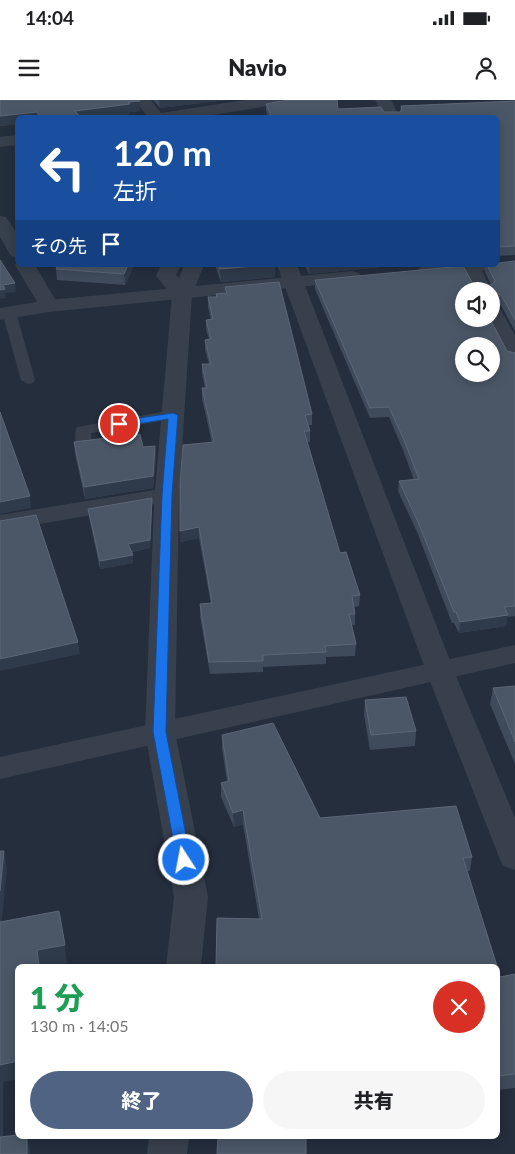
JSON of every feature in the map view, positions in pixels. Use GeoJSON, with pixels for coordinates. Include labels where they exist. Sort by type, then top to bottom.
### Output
{"type":"FeatureCollection","features":[{"type":"Feature","properties":{"kind":"street"},"geometry":{"type":"LineString","coordinates":[[143,100],[155,115]]}},
{"type":"Feature","properties":{"kind":"street"},"geometry":{"type":"LineString","coordinates":[[181,115],[274,100]]}},
{"type":"Feature","properties":{"kind":"street"},"geometry":{"type":"LineString","coordinates":[[383,100],[390,115]]}},
{"type":"Feature","properties":{"kind":"street"},"geometry":{"type":"LineString","coordinates":[[0,142],[15,140]]}},
{"type":"Feature","properties":{"kind":"street"},"geometry":{"type":"LineString","coordinates":[[0,222],[15,247]]}},
{"type":"Feature","properties":{"kind":"street"},"geometry":{"type":"LineString","coordinates":[[26,267],[49,306]]}},
{"type":"Feature","properties":{"kind":"street"},"geometry":{"type":"LineString","coordinates":[[169,267],[166,276],[182,294]]}},
{"type":"Feature","properties":{"kind":"street"},"geometry":{"type":"LineString","coordinates":[[184,964],[191,897],[160,732],[167,495],[182,294],[193,267]]}},
{"type":"Feature","properties":{"kind":"street"},"geometry":{"type":"LineString","coordinates":[[411,272],[455,267]]}},
{"type":"Feature","properties":{"kind":"street"},"geometry":{"type":"LineString","coordinates":[[474,267],[479,282]]}},
{"type":"Feature","properties":{"kind":"street"},"geometry":{"type":"LineString","coordinates":[[5,313],[49,306],[182,294],[290,274],[372,275]]}},
{"type":"Feature","properties":{"kind":"street"},"geometry":{"type":"LineString","coordinates":[[290,274],[440,671],[515,857]]}},
{"type":"Feature","properties":{"kind":"street"},"geometry":{"type":"LineString","coordinates":[[500,327],[515,356]]}},
{"type":"Feature","properties":{"kind":"street"},"geometry":{"type":"LineString","coordinates":[[0,524],[167,495]]}},
{"type":"Feature","properties":{"kind":"street"},"geometry":{"type":"LineString","coordinates":[[0,768],[515,654]]}},
{"type":"Feature","properties":{"kind":"street"},"geometry":{"type":"LineString","coordinates":[[167,1154],[169,1139]]}},
{"type":"Feature","properties":{"kind":"lane"},"geometry":{"type":"LineString","coordinates":[[5,313],[28,380]]}},
{"type":"Feature","properties":{"kind":"lane"},"geometry":{"type":"LineString","coordinates":[[84,446],[83,430],[173,415]]}},
{"type":"Feature","properties":{"kind":"building"},"geometry":{"type":"Polygon","coordinates":[[[0,100],[140,101],[75,111],[78,115],[40,115],[37,112],[0,116],[0,100]]]}},
{"type":"Feature","properties":{"kind":"building"},"geometry":{"type":"Polygon","coordinates":[[[287,100],[337,100],[338,109],[381,107],[384,112],[400,112],[402,111],[401,106],[515,101],[515,246],[500,247],[500,115],[271,115],[266,104],[287,100]]]}},
{"type":"Feature","properties":{"kind":"building"},"geometry":{"type":"Polygon","coordinates":[[[0,260],[15,283],[3,285],[5,289],[0,290],[0,260]]]}},
{"type":"Feature","properties":{"kind":"building"},"geometry":{"type":"Polygon","coordinates":[[[515,261],[515,320],[500,295],[500,282],[494,282],[488,267],[500,267],[500,263],[515,261]]]}},
{"type":"Feature","properties":{"kind":"building"},"geometry":{"type":"Polygon","coordinates":[[[57,267],[127,267],[124,274],[56,269],[57,267]]]}},
{"type":"Feature","properties":{"kind":"building"},"geometry":{"type":"Polygon","coordinates":[[[220,267],[244,267],[220,269],[220,267]]]}},
{"type":"Feature","properties":{"kind":"building"},"geometry":{"type":"Polygon","coordinates":[[[464,267],[472,282],[455,282],[455,327],[494,327],[500,337],[455,337],[455,382],[500,382],[500,338],[507,351],[515,353],[515,606],[504,607],[508,615],[460,622],[456,612],[454,612],[418,522],[399,481],[419,479],[404,440],[389,407],[370,408],[315,280],[464,267]]]}},
{"type":"Feature","properties":{"kind":"building"},"geometry":{"type":"Polygon","coordinates":[[[279,282],[312,414],[305,415],[310,431],[304,431],[340,553],[346,552],[360,595],[352,596],[355,614],[349,614],[356,644],[325,646],[326,652],[263,655],[263,661],[209,662],[200,604],[212,603],[199,527],[180,531],[180,484],[183,445],[214,442],[202,388],[207,388],[202,364],[211,364],[205,340],[211,339],[206,320],[213,319],[208,297],[217,297],[216,294],[227,293],[225,287],[279,282]]]}},
{"type":"Feature","properties":{"kind":"building"},"geometry":{"type":"Polygon","coordinates":[[[0,412],[30,496],[0,502],[0,412]]]}},
{"type":"Feature","properties":{"kind":"building"},"geometry":{"type":"Polygon","coordinates":[[[140,434],[143,447],[155,446],[153,476],[84,487],[74,442],[140,434]]]}},
{"type":"Feature","properties":{"kind":"building"},"geometry":{"type":"Polygon","coordinates":[[[152,498],[150,540],[128,544],[133,555],[100,561],[88,509],[152,498]]]}},
{"type":"Feature","properties":{"kind":"building"},"geometry":{"type":"Polygon","coordinates":[[[36,515],[78,642],[0,659],[0,521],[36,515]]]}},
{"type":"Feature","properties":{"kind":"building"},"geometry":{"type":"Polygon","coordinates":[[[515,686],[515,742],[493,688],[515,686]]]}},
{"type":"Feature","properties":{"kind":"building"},"geometry":{"type":"Polygon","coordinates":[[[406,697],[416,731],[371,735],[365,700],[406,697]]]}},
{"type":"Feature","properties":{"kind":"building"},"geometry":{"type":"Polygon","coordinates":[[[273,723],[320,818],[456,806],[472,857],[463,858],[496,964],[216,964],[217,918],[262,919],[243,810],[233,813],[221,783],[229,781],[222,735],[273,723]]]}},
{"type":"Feature","properties":{"kind":"building"},"geometry":{"type":"Polygon","coordinates":[[[0,851],[4,851],[0,891],[0,851]]]}},
{"type":"Feature","properties":{"kind":"building"},"geometry":{"type":"Polygon","coordinates":[[[59,911],[65,945],[37,950],[39,964],[15,964],[15,1062],[0,1065],[0,922],[59,911]]]}},
{"type":"Feature","properties":{"kind":"building"},"geometry":{"type":"Polygon","coordinates":[[[515,974],[515,1074],[500,1076],[500,977],[515,974]]]}},
{"type":"Feature","properties":{"kind":"building"},"geometry":{"type":"Polygon","coordinates":[[[15,1135],[15,1139],[27,1139],[27,1154],[0,1154],[0,1137],[15,1135]]]}},
{"type":"Feature","properties":{"kind":"building"},"geometry":{"type":"Polygon","coordinates":[[[218,1139],[306,1139],[306,1154],[217,1154],[218,1139]]]}},
{"type":"Feature","properties":{"kind":"route"},"geometry":{"type":"LineString","coordinates":[[119,424],[173,415],[167,495],[160,732],[184,860]]}}]}
